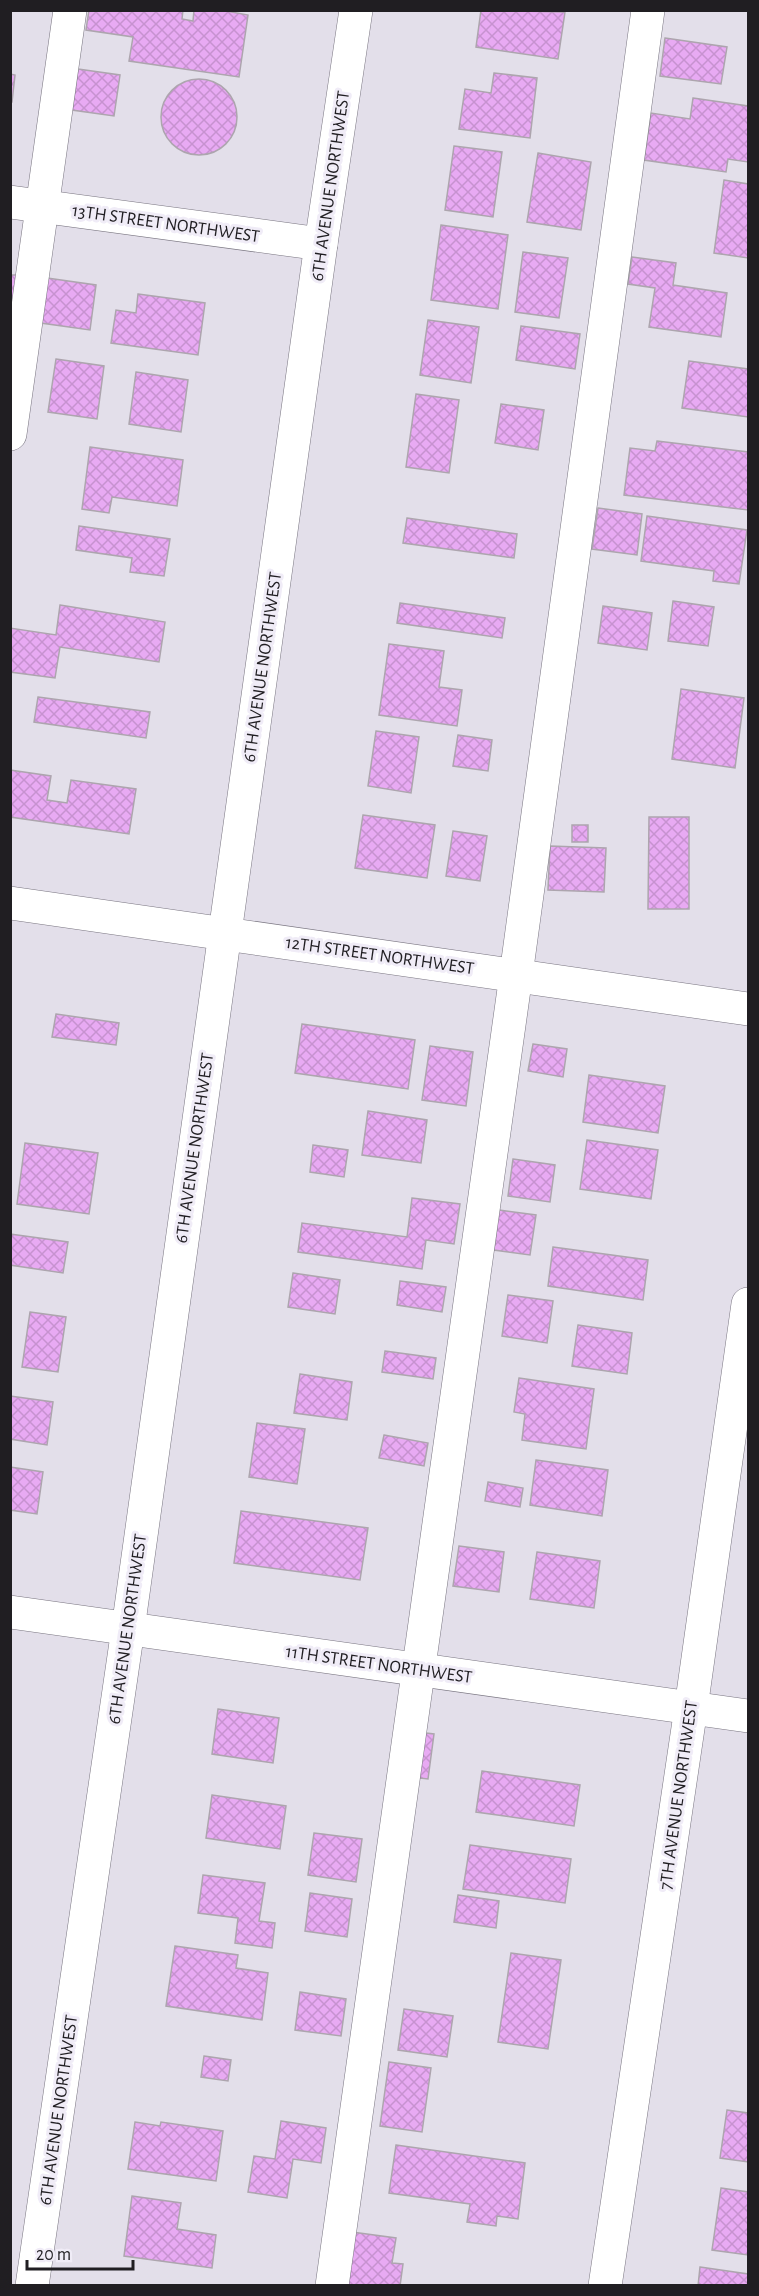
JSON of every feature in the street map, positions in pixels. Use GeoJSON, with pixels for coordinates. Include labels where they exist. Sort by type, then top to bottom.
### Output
{"type":"FeatureCollection","features":[{"type":"Feature","properties":{"kind":"street"},"geometry":{"type":"LineString","coordinates":[[10,434],[26,204],[70,10]]}},
{"type":"Feature","properties":{"kind":"street","name":"6TH AVENUE NORTHWEST"},"geometry":{"type":"LineString","coordinates":[[32,2286],[128,1629],[224,932],[356,10]]}},
{"type":"Feature","properties":{"kind":"street"},"geometry":{"type":"LineString","coordinates":[[332,2286],[516,975],[648,10]]}},
{"type":"Feature","properties":{"kind":"street","name":"13TH STREET NORTHWEST"},"geometry":{"type":"LineString","coordinates":[[26,204],[321,244]]}},
{"type":"Feature","properties":{"kind":"street","name":"12TH STREET NORTHWEST"},"geometry":{"type":"LineString","coordinates":[[10,903],[748,1009]]}},
{"type":"Feature","properties":{"kind":"street","name":"7TH AVENUE NORTHWEST"},"geometry":{"type":"LineString","coordinates":[[605,2286],[691,1708],[748,1304]]}},
{"type":"Feature","properties":{"kind":"street","name":"11TH STREET NORTHWEST"},"geometry":{"type":"LineString","coordinates":[[10,1612],[748,1716]]}},
{"type":"Feature","properties":{"kind":"building"},"geometry":{"type":"Polygon","coordinates":[[[89,10],[183,10],[182,19],[193,21],[194,10],[221,10],[248,15],[239,77],[129,61],[133,37],[86,30],[89,10]]]}},
{"type":"Feature","properties":{"kind":"building"},"geometry":{"type":"Polygon","coordinates":[[[481,10],[565,12],[558,59],[476,47],[481,10]]]}},
{"type":"Feature","properties":{"kind":"building"},"geometry":{"type":"Polygon","coordinates":[[[665,38],[727,47],[721,84],[660,76],[665,38]]]}},
{"type":"Feature","properties":{"kind":"building"},"geometry":{"type":"Polygon","coordinates":[[[78,69],[120,75],[114,116],[72,110],[78,69]]]}},
{"type":"Feature","properties":{"kind":"building"},"geometry":{"type":"Polygon","coordinates":[[[494,73],[537,78],[530,138],[459,129],[465,89],[491,93],[494,73]]]}},
{"type":"Feature","properties":{"kind":"building"},"geometry":{"type":"Polygon","coordinates":[[[10,74],[15,75],[12,102],[10,102],[10,74]]]}},
{"type":"Feature","properties":{"kind":"building"},"geometry":{"type":"Polygon","coordinates":[[[199,79],[213,82],[226,90],[234,103],[237,117],[234,131],[226,144],[213,152],[199,155],[185,152],[172,144],[164,131],[161,117],[164,103],[172,90],[185,82],[199,79]]]}},
{"type":"Feature","properties":{"kind":"building"},"geometry":{"type":"Polygon","coordinates":[[[693,98],[748,106],[748,162],[728,159],[726,172],[644,160],[651,113],[690,119],[693,98]]]}},
{"type":"Feature","properties":{"kind":"building"},"geometry":{"type":"Polygon","coordinates":[[[454,146],[502,152],[493,217],[445,210],[454,146]]]}},
{"type":"Feature","properties":{"kind":"building"},"geometry":{"type":"Polygon","coordinates":[[[538,153],[591,162],[581,230],[527,222],[538,153]]]}},
{"type":"Feature","properties":{"kind":"building"},"geometry":{"type":"Polygon","coordinates":[[[724,180],[748,184],[748,258],[714,253],[724,180]]]}},
{"type":"Feature","properties":{"kind":"building"},"geometry":{"type":"Polygon","coordinates":[[[441,225],[508,235],[498,309],[431,300],[441,225]]]}},
{"type":"Feature","properties":{"kind":"building"},"geometry":{"type":"Polygon","coordinates":[[[523,252],[568,258],[559,318],[515,312],[523,252]]]}},
{"type":"Feature","properties":{"kind":"building"},"geometry":{"type":"Polygon","coordinates":[[[632,257],[676,263],[673,285],[727,293],[721,337],[649,327],[655,288],[628,284],[632,257]]]}},
{"type":"Feature","properties":{"kind":"building"},"geometry":{"type":"Polygon","coordinates":[[[10,275],[17,275],[10,322],[10,275]]]}},
{"type":"Feature","properties":{"kind":"building"},"geometry":{"type":"Polygon","coordinates":[[[47,278],[96,285],[90,330],[41,323],[47,278]]]}},
{"type":"Feature","properties":{"kind":"building"},"geometry":{"type":"Polygon","coordinates":[[[138,294],[205,303],[198,355],[111,343],[116,310],[136,313],[138,294]]]}},
{"type":"Feature","properties":{"kind":"building"},"geometry":{"type":"Polygon","coordinates":[[[428,320],[479,327],[471,383],[420,375],[428,320]]]}},
{"type":"Feature","properties":{"kind":"building"},"geometry":{"type":"Polygon","coordinates":[[[521,326],[580,334],[575,369],[516,360],[521,326]]]}},
{"type":"Feature","properties":{"kind":"building"},"geometry":{"type":"Polygon","coordinates":[[[56,359],[104,366],[97,419],[48,412],[56,359]]]}},
{"type":"Feature","properties":{"kind":"building"},"geometry":{"type":"Polygon","coordinates":[[[689,361],[748,369],[748,417],[682,408],[689,361]]]}},
{"type":"Feature","properties":{"kind":"building"},"geometry":{"type":"Polygon","coordinates":[[[136,372],[188,380],[181,432],[129,424],[136,372]]]}},
{"type":"Feature","properties":{"kind":"building"},"geometry":{"type":"Polygon","coordinates":[[[416,394],[459,400],[449,473],[406,467],[416,394]]]}},
{"type":"Feature","properties":{"kind":"building"},"geometry":{"type":"Polygon","coordinates":[[[501,404],[544,410],[538,450],[495,443],[501,404]]]}},
{"type":"Feature","properties":{"kind":"building"},"geometry":{"type":"Polygon","coordinates":[[[657,441],[748,452],[748,510],[624,495],[630,448],[655,451],[657,441]]]}},
{"type":"Feature","properties":{"kind":"building"},"geometry":{"type":"Polygon","coordinates":[[[90,447],[183,460],[177,506],[112,497],[109,513],[82,509],[90,447]]]}},
{"type":"Feature","properties":{"kind":"building"},"geometry":{"type":"Polygon","coordinates":[[[598,508],[642,514],[637,555],[592,549],[598,508]]]}},
{"type":"Feature","properties":{"kind":"building"},"geometry":{"type":"Polygon","coordinates":[[[647,516],[747,530],[739,584],[713,581],[714,571],[641,561],[647,516]]]}},
{"type":"Feature","properties":{"kind":"building"},"geometry":{"type":"Polygon","coordinates":[[[407,518],[517,534],[514,558],[403,543],[407,518]]]}},
{"type":"Feature","properties":{"kind":"building"},"geometry":{"type":"Polygon","coordinates":[[[79,526],[170,539],[164,576],[130,572],[132,558],[76,550],[79,526]]]}},
{"type":"Feature","properties":{"kind":"building"},"geometry":{"type":"Polygon","coordinates":[[[673,601],[714,607],[708,646],[668,641],[673,601]]]}},
{"type":"Feature","properties":{"kind":"building"},"geometry":{"type":"Polygon","coordinates":[[[400,603],[505,618],[502,638],[397,623],[400,603]]]}},
{"type":"Feature","properties":{"kind":"building"},"geometry":{"type":"Polygon","coordinates":[[[60,605],[165,622],[159,662],[60,647],[55,678],[10,672],[10,628],[56,635],[60,605]]]}},
{"type":"Feature","properties":{"kind":"building"},"geometry":{"type":"Polygon","coordinates":[[[603,606],[652,613],[647,650],[598,643],[603,606]]]}},
{"type":"Feature","properties":{"kind":"building"},"geometry":{"type":"Polygon","coordinates":[[[389,644],[444,651],[439,687],[462,690],[457,726],[379,715],[389,644]]]}},
{"type":"Feature","properties":{"kind":"building"},"geometry":{"type":"Polygon","coordinates":[[[681,689],[744,698],[735,768],[672,759],[681,689]]]}},
{"type":"Feature","properties":{"kind":"building"},"geometry":{"type":"Polygon","coordinates":[[[38,697],[150,712],[146,738],[34,722],[38,697]]]}},
{"type":"Feature","properties":{"kind":"building"},"geometry":{"type":"Polygon","coordinates":[[[376,731],[419,737],[411,793],[368,786],[376,731]]]}},
{"type":"Feature","properties":{"kind":"building"},"geometry":{"type":"Polygon","coordinates":[[[458,735],[492,740],[488,771],[453,766],[458,735]]]}},
{"type":"Feature","properties":{"kind":"building"},"geometry":{"type":"Polygon","coordinates":[[[10,770],[51,776],[47,800],[67,803],[71,780],[136,789],[129,834],[10,817],[10,770]]]}},
{"type":"Feature","properties":{"kind":"building"},"geometry":{"type":"Polygon","coordinates":[[[363,815],[435,825],[427,878],[355,868],[363,815]]]}},
{"type":"Feature","properties":{"kind":"building"},"geometry":{"type":"Polygon","coordinates":[[[649,817],[689,817],[689,909],[648,909],[649,817]]]}},
{"type":"Feature","properties":{"kind":"building"},"geometry":{"type":"Polygon","coordinates":[[[572,825],[588,825],[588,842],[572,842],[572,825]]]}},
{"type":"Feature","properties":{"kind":"building"},"geometry":{"type":"Polygon","coordinates":[[[453,831],[487,836],[480,881],[446,876],[453,831]]]}},
{"type":"Feature","properties":{"kind":"building"},"geometry":{"type":"Polygon","coordinates":[[[550,846],[606,848],[604,892],[548,890],[550,846]]]}},
{"type":"Feature","properties":{"kind":"building"},"geometry":{"type":"Polygon","coordinates":[[[56,1014],[119,1023],[116,1045],[52,1037],[56,1014]]]}},
{"type":"Feature","properties":{"kind":"building"},"geometry":{"type":"Polygon","coordinates":[[[302,1024],[415,1040],[408,1089],[295,1073],[302,1024]]]}},
{"type":"Feature","properties":{"kind":"building"},"geometry":{"type":"Polygon","coordinates":[[[533,1044],[567,1049],[563,1077],[528,1071],[533,1044]]]}},
{"type":"Feature","properties":{"kind":"building"},"geometry":{"type":"Polygon","coordinates":[[[430,1046],[473,1052],[466,1106],[422,1100],[430,1046]]]}},
{"type":"Feature","properties":{"kind":"building"},"geometry":{"type":"Polygon","coordinates":[[[589,1075],[665,1086],[658,1133],[583,1122],[589,1075]]]}},
{"type":"Feature","properties":{"kind":"building"},"geometry":{"type":"Polygon","coordinates":[[[368,1111],[427,1120],[421,1163],[362,1155],[368,1111]]]}},
{"type":"Feature","properties":{"kind":"building"},"geometry":{"type":"Polygon","coordinates":[[[587,1140],[658,1150],[651,1199],[580,1189],[587,1140]]]}},
{"type":"Feature","properties":{"kind":"building"},"geometry":{"type":"Polygon","coordinates":[[[25,1143],[98,1153],[89,1214],[17,1204],[25,1143]]]}},
{"type":"Feature","properties":{"kind":"building"},"geometry":{"type":"Polygon","coordinates":[[[313,1145],[348,1150],[344,1177],[310,1172],[313,1145]]]}},
{"type":"Feature","properties":{"kind":"building"},"geometry":{"type":"Polygon","coordinates":[[[513,1159],[555,1165],[550,1202],[508,1196],[513,1159]]]}},
{"type":"Feature","properties":{"kind":"building"},"geometry":{"type":"Polygon","coordinates":[[[412,1198],[460,1204],[454,1244],[426,1240],[422,1269],[298,1252],[302,1223],[407,1237],[412,1198]]]}},
{"type":"Feature","properties":{"kind":"building"},"geometry":{"type":"Polygon","coordinates":[[[499,1210],[536,1215],[530,1255],[494,1250],[499,1210]]]}},
{"type":"Feature","properties":{"kind":"building"},"geometry":{"type":"Polygon","coordinates":[[[10,1234],[68,1242],[63,1273],[10,1265],[10,1234]]]}},
{"type":"Feature","properties":{"kind":"building"},"geometry":{"type":"Polygon","coordinates":[[[553,1247],[648,1260],[643,1300],[548,1286],[553,1247]]]}},
{"type":"Feature","properties":{"kind":"building"},"geometry":{"type":"Polygon","coordinates":[[[293,1273],[340,1280],[335,1314],[288,1307],[293,1273]]]}},
{"type":"Feature","properties":{"kind":"building"},"geometry":{"type":"Polygon","coordinates":[[[400,1281],[446,1287],[442,1312],[397,1305],[400,1281]]]}},
{"type":"Feature","properties":{"kind":"building"},"geometry":{"type":"Polygon","coordinates":[[[508,1295],[553,1301],[547,1343],[502,1336],[508,1295]]]}},
{"type":"Feature","properties":{"kind":"building"},"geometry":{"type":"Polygon","coordinates":[[[30,1312],[66,1317],[58,1372],[22,1367],[30,1312]]]}},
{"type":"Feature","properties":{"kind":"building"},"geometry":{"type":"Polygon","coordinates":[[[578,1325],[632,1333],[627,1374],[572,1366],[578,1325]]]}},
{"type":"Feature","properties":{"kind":"building"},"geometry":{"type":"Polygon","coordinates":[[[385,1351],[436,1358],[433,1379],[382,1372],[385,1351]]]}},
{"type":"Feature","properties":{"kind":"building"},"geometry":{"type":"Polygon","coordinates":[[[300,1374],[352,1382],[347,1420],[294,1413],[300,1374]]]}},
{"type":"Feature","properties":{"kind":"building"},"geometry":{"type":"Polygon","coordinates":[[[519,1378],[594,1389],[586,1449],[522,1440],[525,1414],[514,1412],[519,1378]]]}},
{"type":"Feature","properties":{"kind":"building"},"geometry":{"type":"Polygon","coordinates":[[[10,1396],[53,1402],[47,1445],[10,1439],[10,1396]]]}},
{"type":"Feature","properties":{"kind":"building"},"geometry":{"type":"Polygon","coordinates":[[[257,1423],[305,1429],[297,1484],[249,1477],[257,1423]]]}},
{"type":"Feature","properties":{"kind":"building"},"geometry":{"type":"Polygon","coordinates":[[[384,1435],[428,1443],[424,1466],[379,1458],[384,1435]]]}},
{"type":"Feature","properties":{"kind":"building"},"geometry":{"type":"Polygon","coordinates":[[[536,1460],[608,1470],[602,1516],[530,1505],[536,1460]]]}},
{"type":"Feature","properties":{"kind":"building"},"geometry":{"type":"Polygon","coordinates":[[[10,1467],[43,1472],[37,1514],[10,1510],[10,1467]]]}},
{"type":"Feature","properties":{"kind":"building"},"geometry":{"type":"Polygon","coordinates":[[[488,1482],[523,1488],[520,1507],[485,1501],[488,1482]]]}},
{"type":"Feature","properties":{"kind":"building"},"geometry":{"type":"Polygon","coordinates":[[[241,1511],[368,1528],[360,1580],[234,1563],[241,1511]]]}},
{"type":"Feature","properties":{"kind":"building"},"geometry":{"type":"Polygon","coordinates":[[[459,1546],[504,1552],[499,1592],[453,1586],[459,1546]]]}},
{"type":"Feature","properties":{"kind":"building"},"geometry":{"type":"Polygon","coordinates":[[[537,1552],[600,1561],[594,1608],[530,1599],[537,1552]]]}},
{"type":"Feature","properties":{"kind":"building"},"geometry":{"type":"Polygon","coordinates":[[[218,1709],[279,1718],[273,1763],[212,1754],[218,1709]]]}},
{"type":"Feature","properties":{"kind":"building"},"geometry":{"type":"Polygon","coordinates":[[[417,1732],[434,1734],[428,1779],[411,1777],[417,1732]]]}},
{"type":"Feature","properties":{"kind":"building"},"geometry":{"type":"Polygon","coordinates":[[[482,1771],[580,1785],[574,1826],[476,1812],[482,1771]]]}},
{"type":"Feature","properties":{"kind":"building"},"geometry":{"type":"Polygon","coordinates":[[[212,1795],[286,1806],[280,1849],[206,1838],[212,1795]]]}},
{"type":"Feature","properties":{"kind":"building"},"geometry":{"type":"Polygon","coordinates":[[[314,1833],[362,1839],[356,1882],[308,1875],[314,1833]]]}},
{"type":"Feature","properties":{"kind":"building"},"geometry":{"type":"Polygon","coordinates":[[[470,1845],[571,1859],[565,1903],[463,1889],[470,1845]]]}},
{"type":"Feature","properties":{"kind":"building"},"geometry":{"type":"Polygon","coordinates":[[[203,1875],[265,1883],[259,1921],[275,1923],[272,1948],[235,1943],[238,1918],[198,1913],[203,1875]]]}},
{"type":"Feature","properties":{"kind":"building"},"geometry":{"type":"Polygon","coordinates":[[[310,1893],[352,1899],[347,1937],[305,1931],[310,1893]]]}},
{"type":"Feature","properties":{"kind":"building"},"geometry":{"type":"Polygon","coordinates":[[[458,1895],[499,1901],[496,1928],[454,1922],[458,1895]]]}},
{"type":"Feature","properties":{"kind":"building"},"geometry":{"type":"Polygon","coordinates":[[[175,1946],[238,1955],[236,1968],[268,1973],[262,2020],[166,2006],[175,1946]]]}},
{"type":"Feature","properties":{"kind":"building"},"geometry":{"type":"Polygon","coordinates":[[[511,1953],[561,1960],[548,2049],[498,2042],[511,1953]]]}},
{"type":"Feature","properties":{"kind":"building"},"geometry":{"type":"Polygon","coordinates":[[[300,1992],[346,1999],[341,2036],[295,2030],[300,1992]]]}},
{"type":"Feature","properties":{"kind":"building"},"geometry":{"type":"Polygon","coordinates":[[[404,2009],[453,2016],[447,2057],[398,2050],[404,2009]]]}},
{"type":"Feature","properties":{"kind":"building"},"geometry":{"type":"Polygon","coordinates":[[[204,2056],[231,2060],[228,2081],[201,2077],[204,2056]]]}},
{"type":"Feature","properties":{"kind":"building"},"geometry":{"type":"Polygon","coordinates":[[[389,2062],[431,2068],[422,2132],[380,2126],[389,2062]]]}},
{"type":"Feature","properties":{"kind":"building"},"geometry":{"type":"Polygon","coordinates":[[[727,2110],[748,2113],[748,2162],[720,2158],[727,2110]]]}},
{"type":"Feature","properties":{"kind":"building"},"geometry":{"type":"Polygon","coordinates":[[[281,2121],[326,2128],[321,2163],[293,2159],[287,2198],[248,2192],[254,2156],[275,2159],[281,2121]]]}},
{"type":"Feature","properties":{"kind":"building"},"geometry":{"type":"Polygon","coordinates":[[[135,2122],[160,2126],[161,2122],[223,2131],[216,2181],[128,2169],[135,2122]]]}},
{"type":"Feature","properties":{"kind":"building"},"geometry":{"type":"Polygon","coordinates":[[[396,2145],[525,2163],[518,2219],[497,2216],[496,2226],[467,2222],[470,2204],[389,2193],[396,2145]]]}},
{"type":"Feature","properties":{"kind":"building"},"geometry":{"type":"Polygon","coordinates":[[[721,2188],[748,2192],[748,2255],[712,2250],[721,2188]]]}},
{"type":"Feature","properties":{"kind":"building"},"geometry":{"type":"Polygon","coordinates":[[[132,2196],[181,2203],[177,2229],[216,2235],[212,2268],[124,2256],[132,2196]]]}},
{"type":"Feature","properties":{"kind":"building"},"geometry":{"type":"Polygon","coordinates":[[[352,2232],[396,2238],[392,2263],[403,2264],[400,2286],[344,2286],[352,2232]]]}},
{"type":"Feature","properties":{"kind":"building"},"geometry":{"type":"Polygon","coordinates":[[[700,2267],[748,2274],[748,2286],[698,2286],[700,2267]]]}}]}
